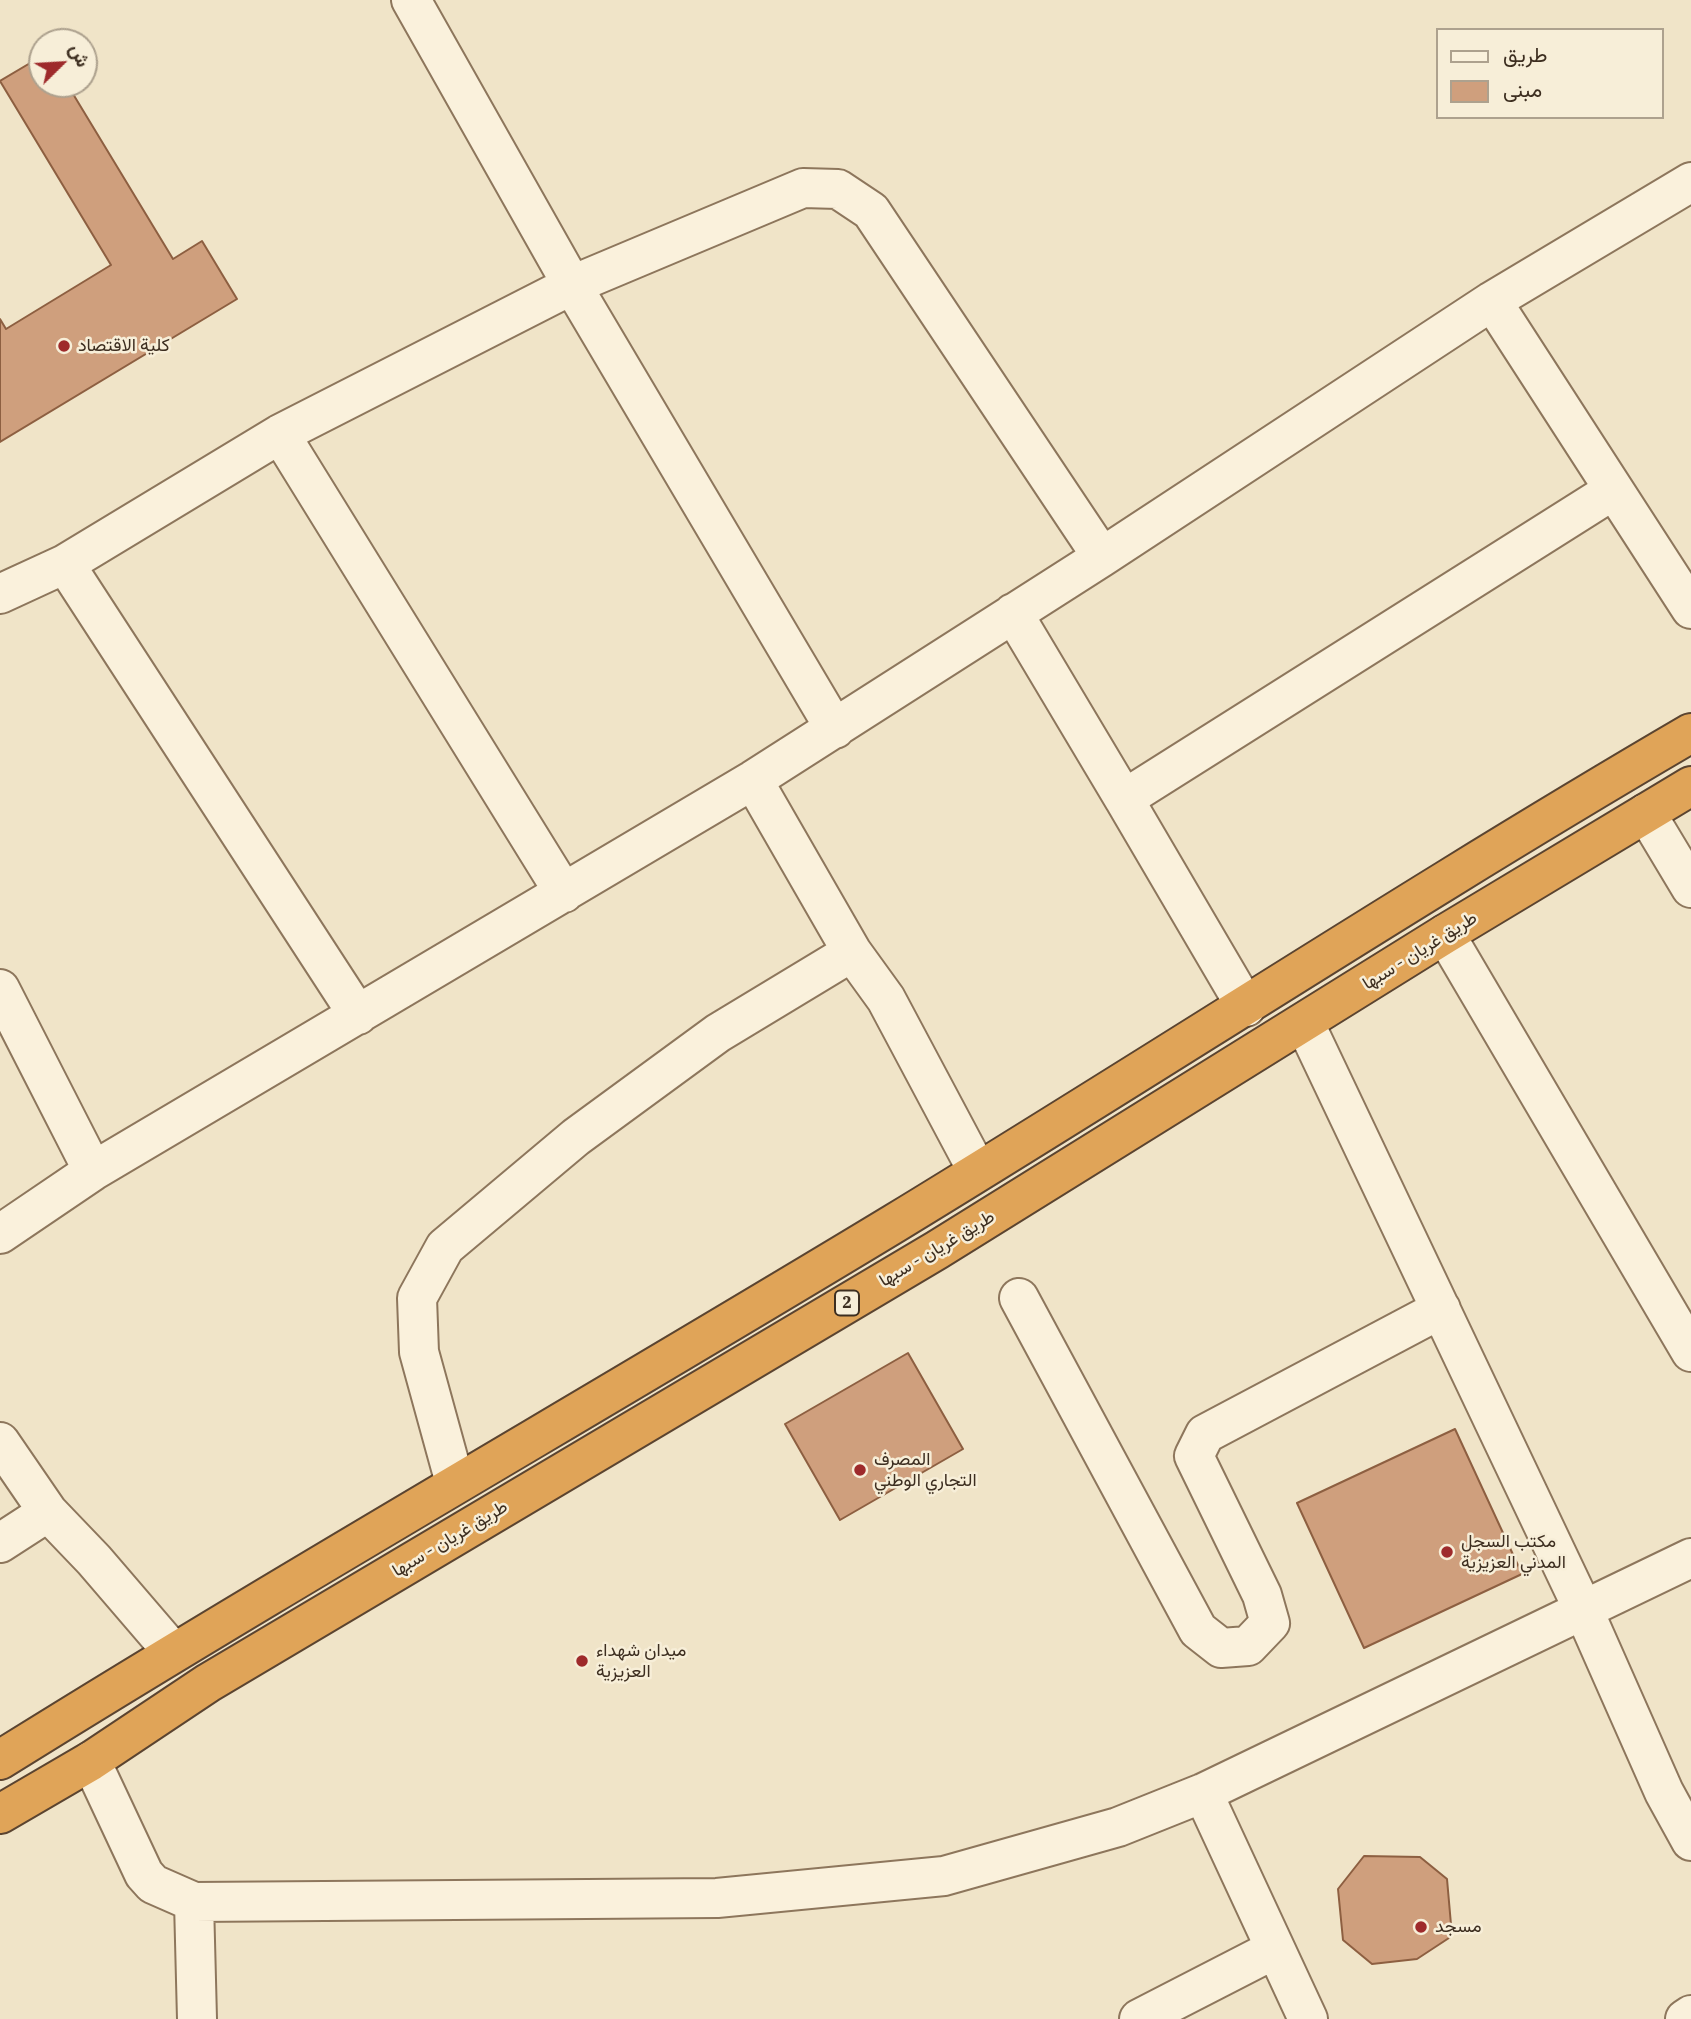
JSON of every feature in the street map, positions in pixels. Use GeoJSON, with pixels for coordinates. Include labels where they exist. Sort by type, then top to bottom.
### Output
{"type":"FeatureCollection","features":[{"type":"Feature","properties":{"kind":"highway"},"geometry":{"type":"LineString","coordinates":[[0,1760],[173,1652],[899,1220],[1246,1007],[1516,835],[1691,733]]}},
{"type":"Feature","properties":{"kind":"highway","name":"طريق غريان - سبها"},"geometry":{"type":"LineString","coordinates":[[0,1814],[91,1760],[208,1683],[937,1250],[1305,1024],[1445,934],[1691,786]]}},
{"type":"Feature","properties":{"kind":"street"},"geometry":{"type":"LineString","coordinates":[[411,0],[572,285],[835,729]]}},
{"type":"Feature","properties":{"kind":"street"},"geometry":{"type":"LineString","coordinates":[[0,1234],[93,1171],[564,893],[835,729],[1492,301],[1691,182]]}},
{"type":"Feature","properties":{"kind":"street"},"geometry":{"type":"LineString","coordinates":[[0,594],[65,565],[280,434],[572,285],[803,188],[838,189],[871,211],[1102,557]]}},
{"type":"Feature","properties":{"kind":"street"},"geometry":{"type":"LineString","coordinates":[[1492,301],[1612,491],[1691,609]]}},
{"type":"Feature","properties":{"kind":"street"},"geometry":{"type":"LineString","coordinates":[[280,434],[564,893]]}},
{"type":"Feature","properties":{"kind":"street"},"geometry":{"type":"LineString","coordinates":[[1124,799],[1612,491]]}},
{"type":"Feature","properties":{"kind":"street"},"geometry":{"type":"LineString","coordinates":[[65,565],[358,1015]]}},
{"type":"Feature","properties":{"kind":"street"},"geometry":{"type":"LineString","coordinates":[[1013,613],[1246,1007]]}},
{"type":"Feature","properties":{"kind":"street"},"geometry":{"type":"LineString","coordinates":[[753,780],[852,952],[886,999],[977,1170]]}},
{"type":"Feature","properties":{"kind":"street"},"geometry":{"type":"LineString","coordinates":[[1646,813],[1691,888]]}},
{"type":"Feature","properties":{"kind":"street"},"geometry":{"type":"LineString","coordinates":[[1445,934],[1691,1352]]}},
{"type":"Feature","properties":{"kind":"street"},"geometry":{"type":"LineString","coordinates":[[456,1483],[419,1352],[418,1298],[445,1247],[576,1138],[718,1033],[852,952]]}},
{"type":"Feature","properties":{"kind":"street"},"geometry":{"type":"LineString","coordinates":[[0,989],[93,1171]]}},
{"type":"Feature","properties":{"kind":"street"},"geometry":{"type":"LineString","coordinates":[[1305,1024],[1583,1609],[1664,1792],[1691,1841]]}},
{"type":"Feature","properties":{"kind":"street"},"geometry":{"type":"LineString","coordinates":[[1019,1298],[1198,1630],[1221,1648],[1248,1646],[1270,1623],[1262,1595],[1194,1456],[1205,1434],[1441,1309]]}},
{"type":"Feature","properties":{"kind":"street"},"geometry":{"type":"LineString","coordinates":[[0,1441],[48,1512],[94,1560],[173,1652]]}},
{"type":"Feature","properties":{"kind":"street"},"geometry":{"type":"LineString","coordinates":[[0,1543],[48,1512]]}},
{"type":"Feature","properties":{"kind":"street"},"geometry":{"type":"LineString","coordinates":[[91,1760],[144,1874],[153,1884],[194,1902],[717,1898],[944,1876],[1118,1827],[1203,1793],[1691,1558]]}},
{"type":"Feature","properties":{"kind":"street"},"geometry":{"type":"LineString","coordinates":[[1203,1793],[1308,2019]]}},
{"type":"Feature","properties":{"kind":"street"},"geometry":{"type":"LineString","coordinates":[[194,1902],[197,2019]]}},
{"type":"Feature","properties":{"kind":"street"},"geometry":{"type":"LineString","coordinates":[[1139,2019],[1275,1949]]}},
{"type":"Feature","properties":{"kind":"street"},"geometry":{"type":"LineString","coordinates":[[1685,2019],[1691,2015]]}},
{"type":"Feature","properties":{"kind":"building"},"geometry":{"type":"Polygon","coordinates":[[[28,64],[28,98],[75,98],[173,259],[202,241],[237,299],[0,442],[0,319],[6,329],[111,265],[0,81],[28,64]]]}},
{"type":"Feature","properties":{"kind":"building"},"geometry":{"type":"Polygon","coordinates":[[[908,1353],[963,1449],[840,1520],[785,1424],[908,1353]]]}},
{"type":"Feature","properties":{"kind":"building"},"geometry":{"type":"Polygon","coordinates":[[[1455,1429],[1522,1574],[1364,1648],[1297,1503],[1455,1429]]]}},
{"type":"Feature","properties":{"kind":"building"},"geometry":{"type":"Polygon","coordinates":[[[1364,1856],[1420,1857],[1447,1879],[1452,1936],[1417,1959],[1372,1964],[1343,1940],[1338,1889],[1364,1856]]]}},
{"type":"Feature","properties":{"kind":"place","name":"كلية الاقتصاد"},"geometry":{"type":"Point","coordinates":[64,346]}},
{"type":"Feature","properties":{"kind":"place","name":"المصرف التجاري الوطني"},"geometry":{"type":"Point","coordinates":[860,1470]}},
{"type":"Feature","properties":{"kind":"place","name":"مكتب السجل المدني العزيزية"},"geometry":{"type":"Point","coordinates":[1447,1552]}},
{"type":"Feature","properties":{"kind":"place","name":"ميدان شهداء العزيزية"},"geometry":{"type":"Point","coordinates":[582,1661]}},
{"type":"Feature","properties":{"kind":"place","name":"مسجد"},"geometry":{"type":"Point","coordinates":[1421,1927]}}]}
